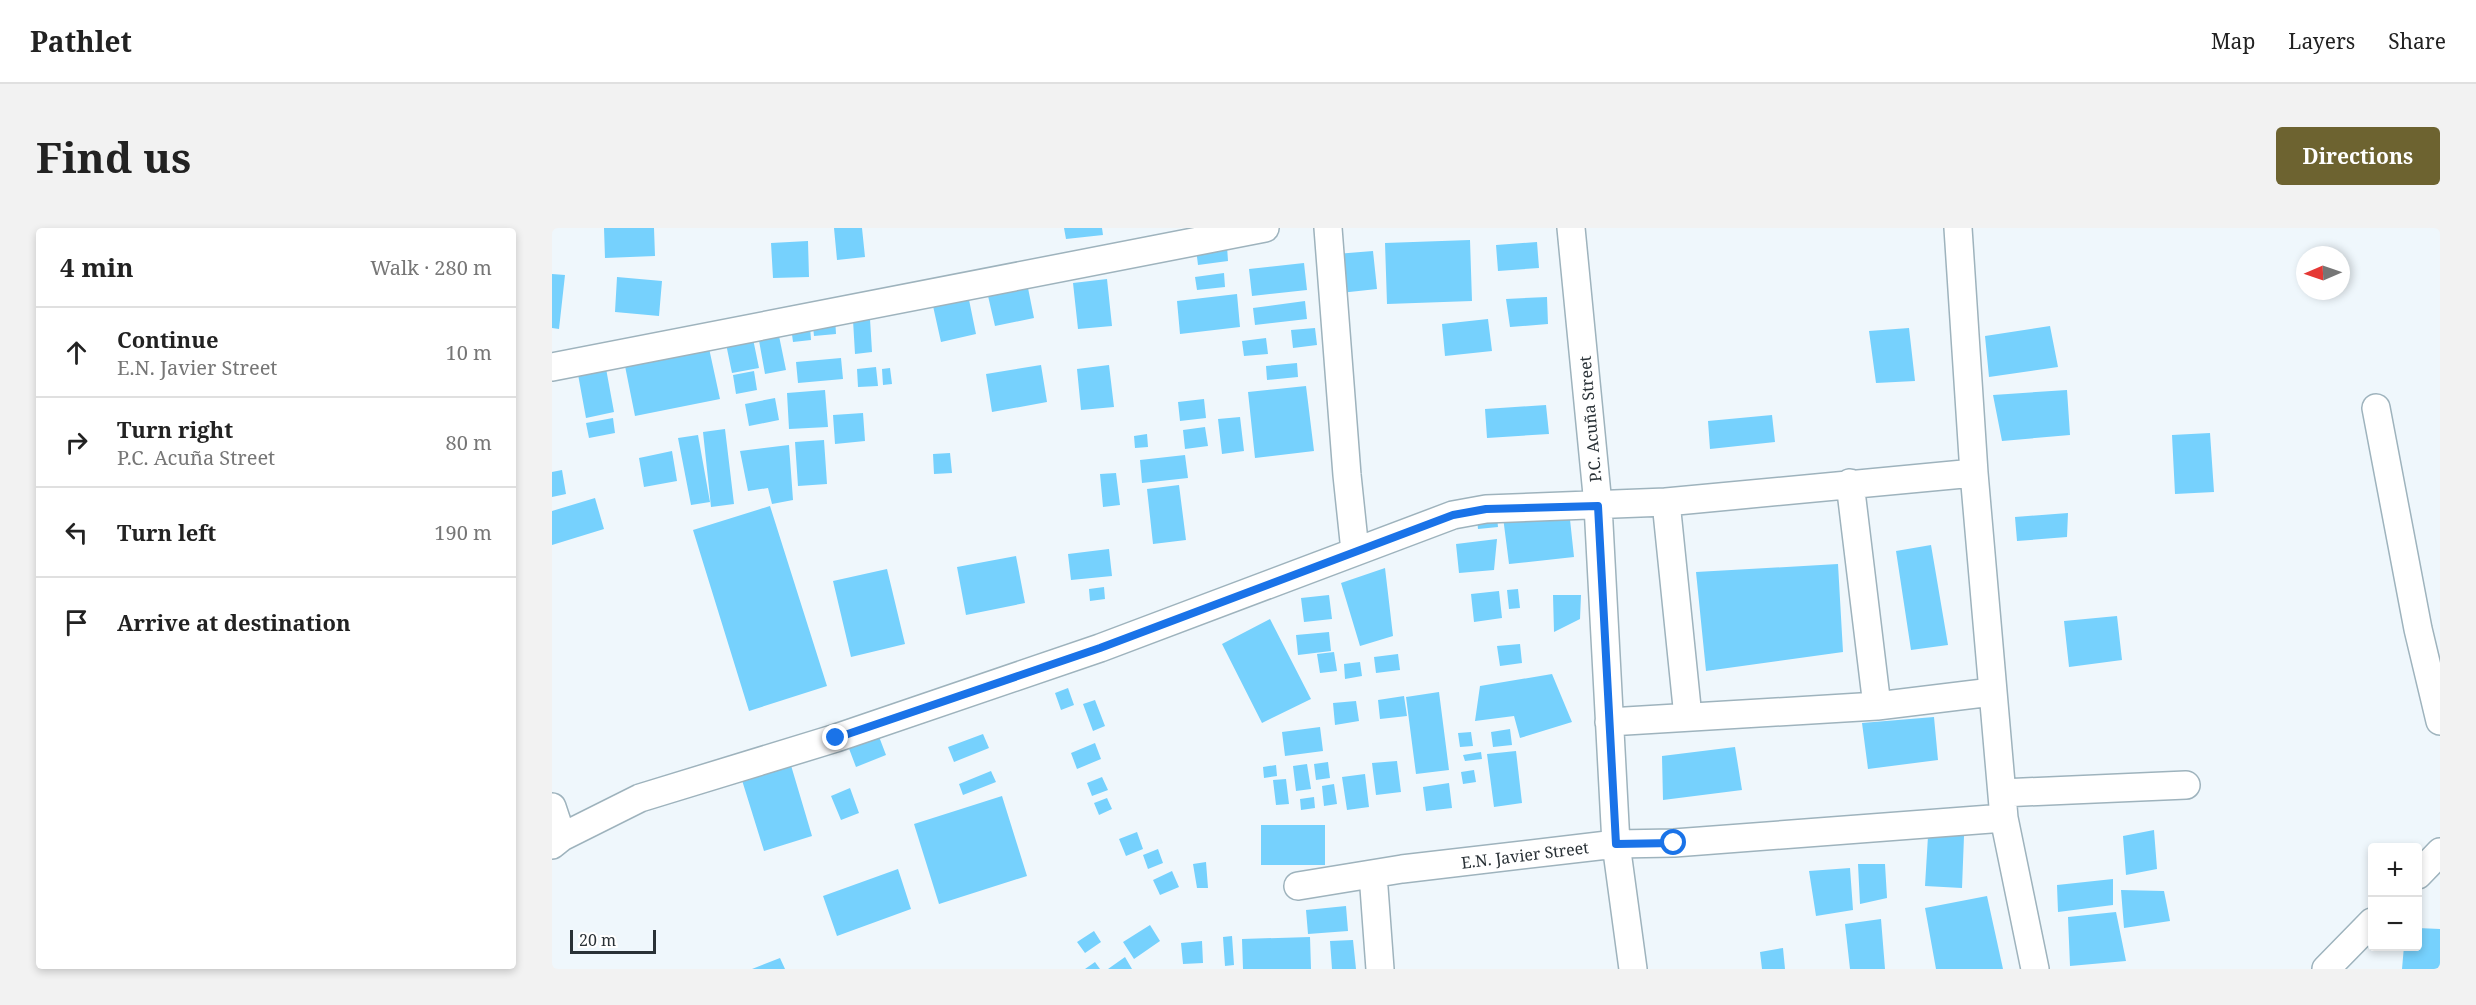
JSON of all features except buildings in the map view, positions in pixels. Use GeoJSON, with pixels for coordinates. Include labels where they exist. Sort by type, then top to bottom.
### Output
{"type":"FeatureCollection","features":[{"type":"Feature","properties":{"kind":"street"},"geometry":{"type":"LineString","coordinates":[[552,367],[1265,228]]}},
{"type":"Feature","properties":{"kind":"street"},"geometry":{"type":"LineString","coordinates":[[1328,228],[1355,551]]}},
{"type":"Feature","properties":{"kind":"street","name":"P.C. Acuña Street"},"geometry":{"type":"LineString","coordinates":[[1571,228],[1598,506],[1616,844],[1633,969]]}},
{"type":"Feature","properties":{"kind":"street"},"geometry":{"type":"LineString","coordinates":[[1958,228],[1974,472],[2003,806],[2035,969]]}},
{"type":"Feature","properties":{"kind":"street"},"geometry":{"type":"LineString","coordinates":[[2376,408],[2418,629],[2440,721]]}},
{"type":"Feature","properties":{"kind":"street"},"geometry":{"type":"LineString","coordinates":[[552,807],[557,841],[640,798],[836,738],[1100,648],[1453,515],[1486,509],[1666,502],[1974,472]]}},
{"type":"Feature","properties":{"kind":"street"},"geometry":{"type":"LineString","coordinates":[[1850,483],[1877,706]]}},
{"type":"Feature","properties":{"kind":"street"},"geometry":{"type":"LineString","coordinates":[[1666,502],[1688,717]]}},
{"type":"Feature","properties":{"kind":"street"},"geometry":{"type":"LineString","coordinates":[[1609,722],[1877,706],[1992,692]]}},
{"type":"Feature","properties":{"kind":"street","name":"E.N. Javier Street"},"geometry":{"type":"LineString","coordinates":[[1298,886],[1373,874],[1616,844],[1674,843],[2186,785]]}},
{"type":"Feature","properties":{"kind":"street"},"geometry":{"type":"LineString","coordinates":[[2422,871],[2440,852]]}},
{"type":"Feature","properties":{"kind":"street"},"geometry":{"type":"LineString","coordinates":[[1373,874],[1380,969]]}},
{"type":"Feature","properties":{"kind":"street"},"geometry":{"type":"LineString","coordinates":[[2326,969],[2368,926]]}},
{"type":"Feature","properties":{"kind":"route"},"geometry":{"type":"LineString","coordinates":[[836,738],[1100,648],[1453,515],[1486,509],[1598,506],[1616,844],[1674,843]]}}]}
